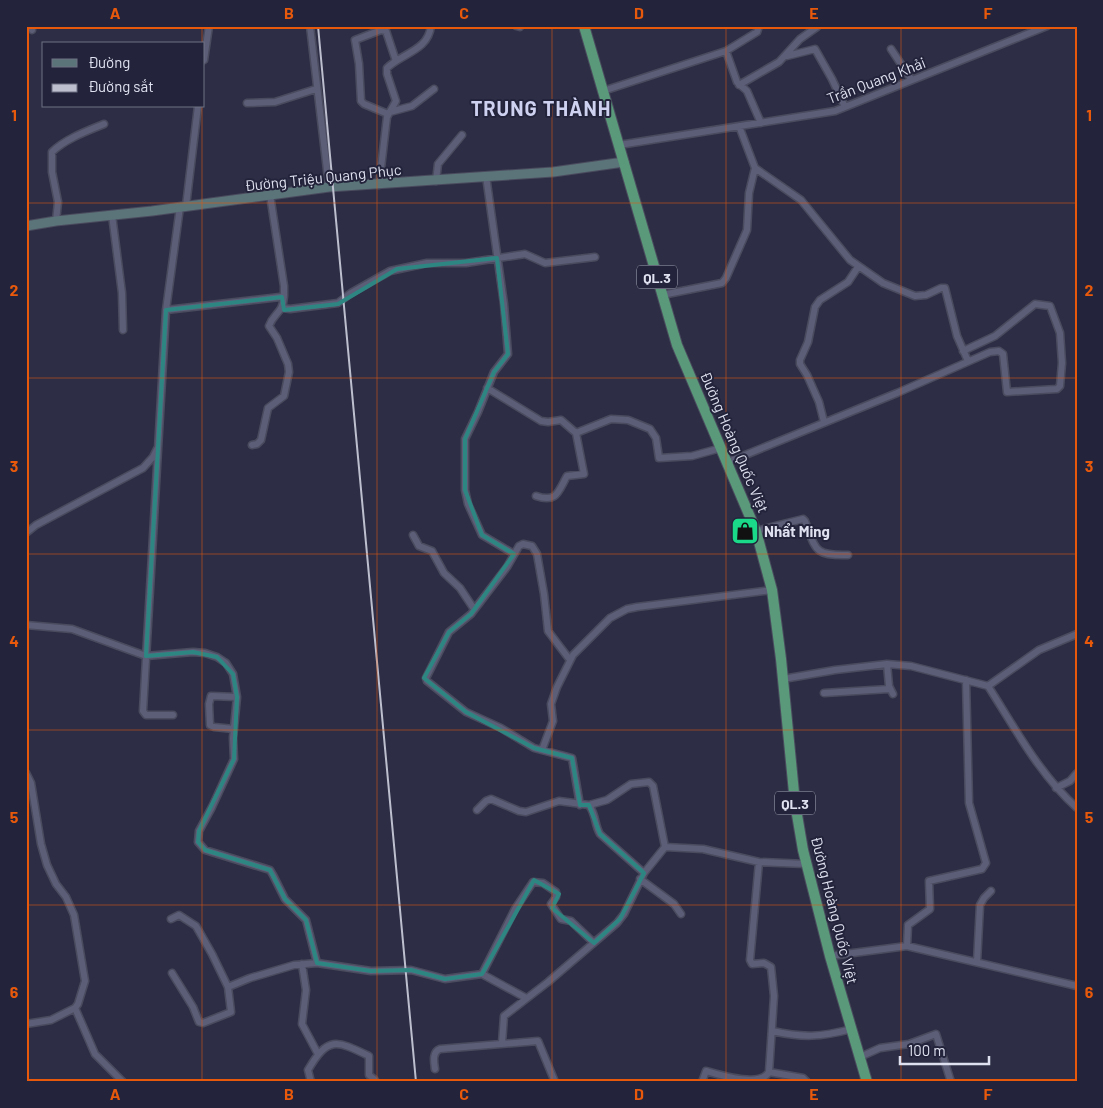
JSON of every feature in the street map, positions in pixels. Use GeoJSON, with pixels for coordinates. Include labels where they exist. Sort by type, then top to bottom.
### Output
{"type":"FeatureCollection","features":[{"type":"Feature","properties":{"kind":"highway","name":"Đường Hoàng Quốc Việt"},"geometry":{"type":"LineString","coordinates":[[584,26],[677,345],[756,531],[772,590],[795,803],[806,864],[830,956],[867,1082]]}},
{"type":"Feature","properties":{"kind":"main road","name":"Đường Triệu Quang Phục"},"geometry":{"type":"LineString","coordinates":[[26,226],[328,188],[553,172],[624,162]]}},
{"type":"Feature","properties":{"kind":"street"},"geometry":{"type":"LineString","coordinates":[[205,54],[210,26]]}},
{"type":"Feature","properties":{"kind":"street"},"geometry":{"type":"LineString","coordinates":[[310,26],[328,188]]}},
{"type":"Feature","properties":{"kind":"street"},"geometry":{"type":"LineString","coordinates":[[378,185],[389,113],[396,98],[386,71],[390,65],[421,46],[429,36],[431,26]]}},
{"type":"Feature","properties":{"kind":"street"},"geometry":{"type":"LineString","coordinates":[[603,92],[726,51],[757,32],[759,26]]}},
{"type":"Feature","properties":{"kind":"street","name":"Trần Quang Khải"},"geometry":{"type":"LineString","coordinates":[[619,145],[835,111],[1047,26]]}},
{"type":"Feature","properties":{"kind":"street"},"geometry":{"type":"LineString","coordinates":[[740,85],[779,62],[800,39],[817,27]]}},
{"type":"Feature","properties":{"kind":"street"},"geometry":{"type":"LineString","coordinates":[[396,61],[386,31],[383,30],[354,40],[359,64],[361,101],[364,104],[389,113],[412,106],[434,89]]}},
{"type":"Feature","properties":{"kind":"street"},"geometry":{"type":"LineString","coordinates":[[786,56],[815,49],[845,107]]}},
{"type":"Feature","properties":{"kind":"street"},"geometry":{"type":"LineString","coordinates":[[891,49],[911,79]]}},
{"type":"Feature","properties":{"kind":"street"},"geometry":{"type":"LineString","coordinates":[[726,51],[737,82],[747,91],[761,123]]}},
{"type":"Feature","properties":{"kind":"street"},"geometry":{"type":"LineString","coordinates":[[247,103],[275,102],[316,88]]}},
{"type":"Feature","properties":{"kind":"street"},"geometry":{"type":"LineString","coordinates":[[173,715],[146,715],[143,713],[166,310],[198,108]]}},
{"type":"Feature","properties":{"kind":"street"},"geometry":{"type":"LineString","coordinates":[[56,221],[58,202],[52,172],[52,152],[82,134],[104,124]]}},
{"type":"Feature","properties":{"kind":"street"},"geometry":{"type":"LineString","coordinates":[[739,126],[755,168],[801,200],[844,253],[858,267],[888,285],[915,296],[926,295],[944,288],[957,336],[968,361]]}},
{"type":"Feature","properties":{"kind":"street"},"geometry":{"type":"LineString","coordinates":[[436,181],[438,164],[462,135]]}},
{"type":"Feature","properties":{"kind":"street"},"geometry":{"type":"LineString","coordinates":[[662,294],[720,283],[726,280],[747,230],[749,193],[755,168]]}},
{"type":"Feature","properties":{"kind":"street"},"geometry":{"type":"LineString","coordinates":[[486,176],[504,304],[508,354],[496,368],[464,443],[466,497],[482,535],[514,554]]}},
{"type":"Feature","properties":{"kind":"street"},"geometry":{"type":"LineString","coordinates":[[252,445],[257,444],[261,440],[268,408],[282,398],[286,390],[290,367],[277,338],[269,326],[283,308],[284,296],[270,196]]}},
{"type":"Feature","properties":{"kind":"street"},"geometry":{"type":"LineString","coordinates":[[112,215],[122,293],[123,330]]}},
{"type":"Feature","properties":{"kind":"street"},"geometry":{"type":"LineString","coordinates":[[283,308],[295,309],[338,303],[351,293],[397,269],[427,263],[466,262],[525,254],[540,262],[551,264],[595,257]]}},
{"type":"Feature","properties":{"kind":"street"},"geometry":{"type":"LineString","coordinates":[[824,422],[819,402],[800,364],[800,360],[810,336],[815,307],[820,300],[848,282],[858,267]]}},
{"type":"Feature","properties":{"kind":"street"},"geometry":{"type":"LineString","coordinates":[[166,310],[284,296]]}},
{"type":"Feature","properties":{"kind":"street"},"geometry":{"type":"LineString","coordinates":[[728,462],[897,393],[990,352],[1000,351],[1004,360],[1007,392],[1058,389],[1061,385],[1061,338],[1052,308],[1047,304],[1035,304],[995,336],[963,351]]}},
{"type":"Feature","properties":{"kind":"street"},"geometry":{"type":"LineString","coordinates":[[487,388],[541,421],[561,420],[576,433],[584,474],[566,476],[557,493],[552,498],[544,499],[536,496]]}},
{"type":"Feature","properties":{"kind":"street"},"geometry":{"type":"LineString","coordinates":[[576,433],[611,419],[620,418],[650,429],[656,438],[659,458],[692,456],[721,448]]}},
{"type":"Feature","properties":{"kind":"street"},"geometry":{"type":"LineString","coordinates":[[26,533],[36,525],[143,468],[153,457],[158,446]]}},
{"type":"Feature","properties":{"kind":"street"},"geometry":{"type":"LineString","coordinates":[[756,531],[804,519],[814,545],[818,550],[824,554],[848,555]]}},
{"type":"Feature","properties":{"kind":"street"},"geometry":{"type":"LineString","coordinates":[[413,535],[419,546],[432,551],[444,573],[460,588],[474,610]]}},
{"type":"Feature","properties":{"kind":"street"},"geometry":{"type":"LineString","coordinates":[[570,660],[548,631],[544,594],[535,549],[528,544],[522,544],[474,610],[449,632],[426,674],[427,681],[466,712],[502,728],[528,744],[572,758],[580,805]]}},
{"type":"Feature","properties":{"kind":"street"},"geometry":{"type":"LineString","coordinates":[[542,750],[553,722],[551,704],[570,660],[603,624],[618,613],[627,609],[772,590]]}},
{"type":"Feature","properties":{"kind":"street"},"geometry":{"type":"LineString","coordinates":[[26,625],[72,629],[146,656],[193,652],[217,657],[226,663],[232,674],[237,697],[234,759],[199,831],[198,842],[205,850],[270,870],[285,899],[306,920],[317,963]]}},
{"type":"Feature","properties":{"kind":"street"},"geometry":{"type":"LineString","coordinates":[[988,686],[1039,650],[1077,634]]}},
{"type":"Feature","properties":{"kind":"street"},"geometry":{"type":"LineString","coordinates":[[824,693],[891,692],[887,664]]}},
{"type":"Feature","properties":{"kind":"street"},"geometry":{"type":"LineString","coordinates":[[783,679],[887,664],[911,666],[988,686],[1056,788],[1077,808]]}},
{"type":"Feature","properties":{"kind":"street"},"geometry":{"type":"LineString","coordinates":[[907,946],[908,925],[930,909],[929,881],[982,869],[986,863],[969,803],[966,680]]}},
{"type":"Feature","properties":{"kind":"street"},"geometry":{"type":"LineString","coordinates":[[234,729],[210,725],[209,704],[211,696],[237,697]]}},
{"type":"Feature","properties":{"kind":"street"},"geometry":{"type":"LineString","coordinates":[[26,773],[31,783],[41,844],[47,866],[56,884],[66,897],[75,921],[85,981],[75,1008],[51,1020],[26,1024]]}},
{"type":"Feature","properties":{"kind":"street"},"geometry":{"type":"LineString","coordinates":[[1056,788],[1070,781],[1077,773]]}},
{"type":"Feature","properties":{"kind":"street"},"geometry":{"type":"LineString","coordinates":[[477,810],[486,801],[491,799],[526,812],[559,801],[589,805],[607,800],[631,784],[652,783],[666,846]]}},
{"type":"Feature","properties":{"kind":"street"},"geometry":{"type":"LineString","coordinates":[[589,805],[594,813],[600,834],[642,876],[674,904],[681,914]]}},
{"type":"Feature","properties":{"kind":"street"},"geometry":{"type":"LineString","coordinates":[[666,846],[702,849],[759,862],[806,864]]}},
{"type":"Feature","properties":{"kind":"street"},"geometry":{"type":"LineString","coordinates":[[502,1043],[504,1016],[548,982],[620,919],[642,876],[666,846]]}},
{"type":"Feature","properties":{"kind":"street"},"geometry":{"type":"LineString","coordinates":[[702,1082],[706,1071],[730,1078],[756,1080],[767,1076],[769,1072],[774,996],[771,967],[764,963],[752,964],[750,960],[759,862]]}},
{"type":"Feature","properties":{"kind":"street"},"geometry":{"type":"LineString","coordinates":[[482,974],[515,909],[533,882],[543,884],[556,892],[556,897],[551,904],[552,908],[561,919],[571,921],[594,942]]}},
{"type":"Feature","properties":{"kind":"street"},"geometry":{"type":"LineString","coordinates":[[977,962],[980,905],[984,898],[992,891]]}},
{"type":"Feature","properties":{"kind":"street"},"geometry":{"type":"LineString","coordinates":[[171,919],[179,915],[196,926],[228,987],[231,1012],[201,1023],[199,1022],[191,1002],[172,973]]}},
{"type":"Feature","properties":{"kind":"street"},"geometry":{"type":"LineString","coordinates":[[830,956],[907,946],[1077,986]]}},
{"type":"Feature","properties":{"kind":"street"},"geometry":{"type":"LineString","coordinates":[[228,987],[250,978],[302,964],[317,963],[364,970],[411,970],[445,979],[482,974],[526,998]]}},
{"type":"Feature","properties":{"kind":"street"},"geometry":{"type":"LineString","coordinates":[[302,964],[306,990],[302,1024],[318,1054]]}},
{"type":"Feature","properties":{"kind":"street"},"geometry":{"type":"LineString","coordinates":[[75,1008],[95,1054],[123,1082]]}},
{"type":"Feature","properties":{"kind":"street"},"geometry":{"type":"LineString","coordinates":[[772,1031],[814,1037],[852,1029]]}},
{"type":"Feature","properties":{"kind":"street"},"geometry":{"type":"LineString","coordinates":[[860,1057],[880,1048],[909,1044],[936,1034],[951,1082]]}},
{"type":"Feature","properties":{"kind":"street"},"geometry":{"type":"LineString","coordinates":[[435,1069],[434,1054],[440,1048],[538,1041],[555,1082]]}},
{"type":"Feature","properties":{"kind":"street"},"geometry":{"type":"LineString","coordinates":[[311,1082],[308,1070],[318,1054],[327,1046],[333,1044],[344,1044],[368,1056],[369,1075],[376,1082]]}},
{"type":"Feature","properties":{"kind":"street"},"geometry":{"type":"LineString","coordinates":[[769,1072],[804,1078],[807,1082]]}},
{"type":"Feature","properties":{"kind":"highlighted area"},"geometry":{"type":"Polygon","coordinates":[[[497,258],[508,354],[494,372],[465,439],[465,490],[482,535],[514,554],[471,614],[449,632],[424,678],[466,712],[534,748],[572,758],[580,805],[589,805],[600,834],[644,873],[620,919],[594,943],[552,908],[559,894],[534,880],[482,974],[445,979],[411,970],[371,971],[317,963],[306,920],[285,899],[270,870],[205,850],[198,842],[199,831],[234,759],[237,697],[233,674],[217,657],[193,652],[146,656],[166,310],[282,297],[284,310],[338,304],[397,269],[497,258]]]}},
{"type":"Feature","properties":{"kind":"railway"},"geometry":{"type":"LineString","coordinates":[[318,26],[416,1082]]}},
{"type":"Feature","properties":{"kind":"place","name":"Nhẩt Ming"},"geometry":{"type":"Point","coordinates":[745,531]}},
{"type":"Feature","properties":{"kind":"district","name":"TRUNG THÀNH"},"geometry":{"type":"Point","coordinates":[541,108]}}]}
